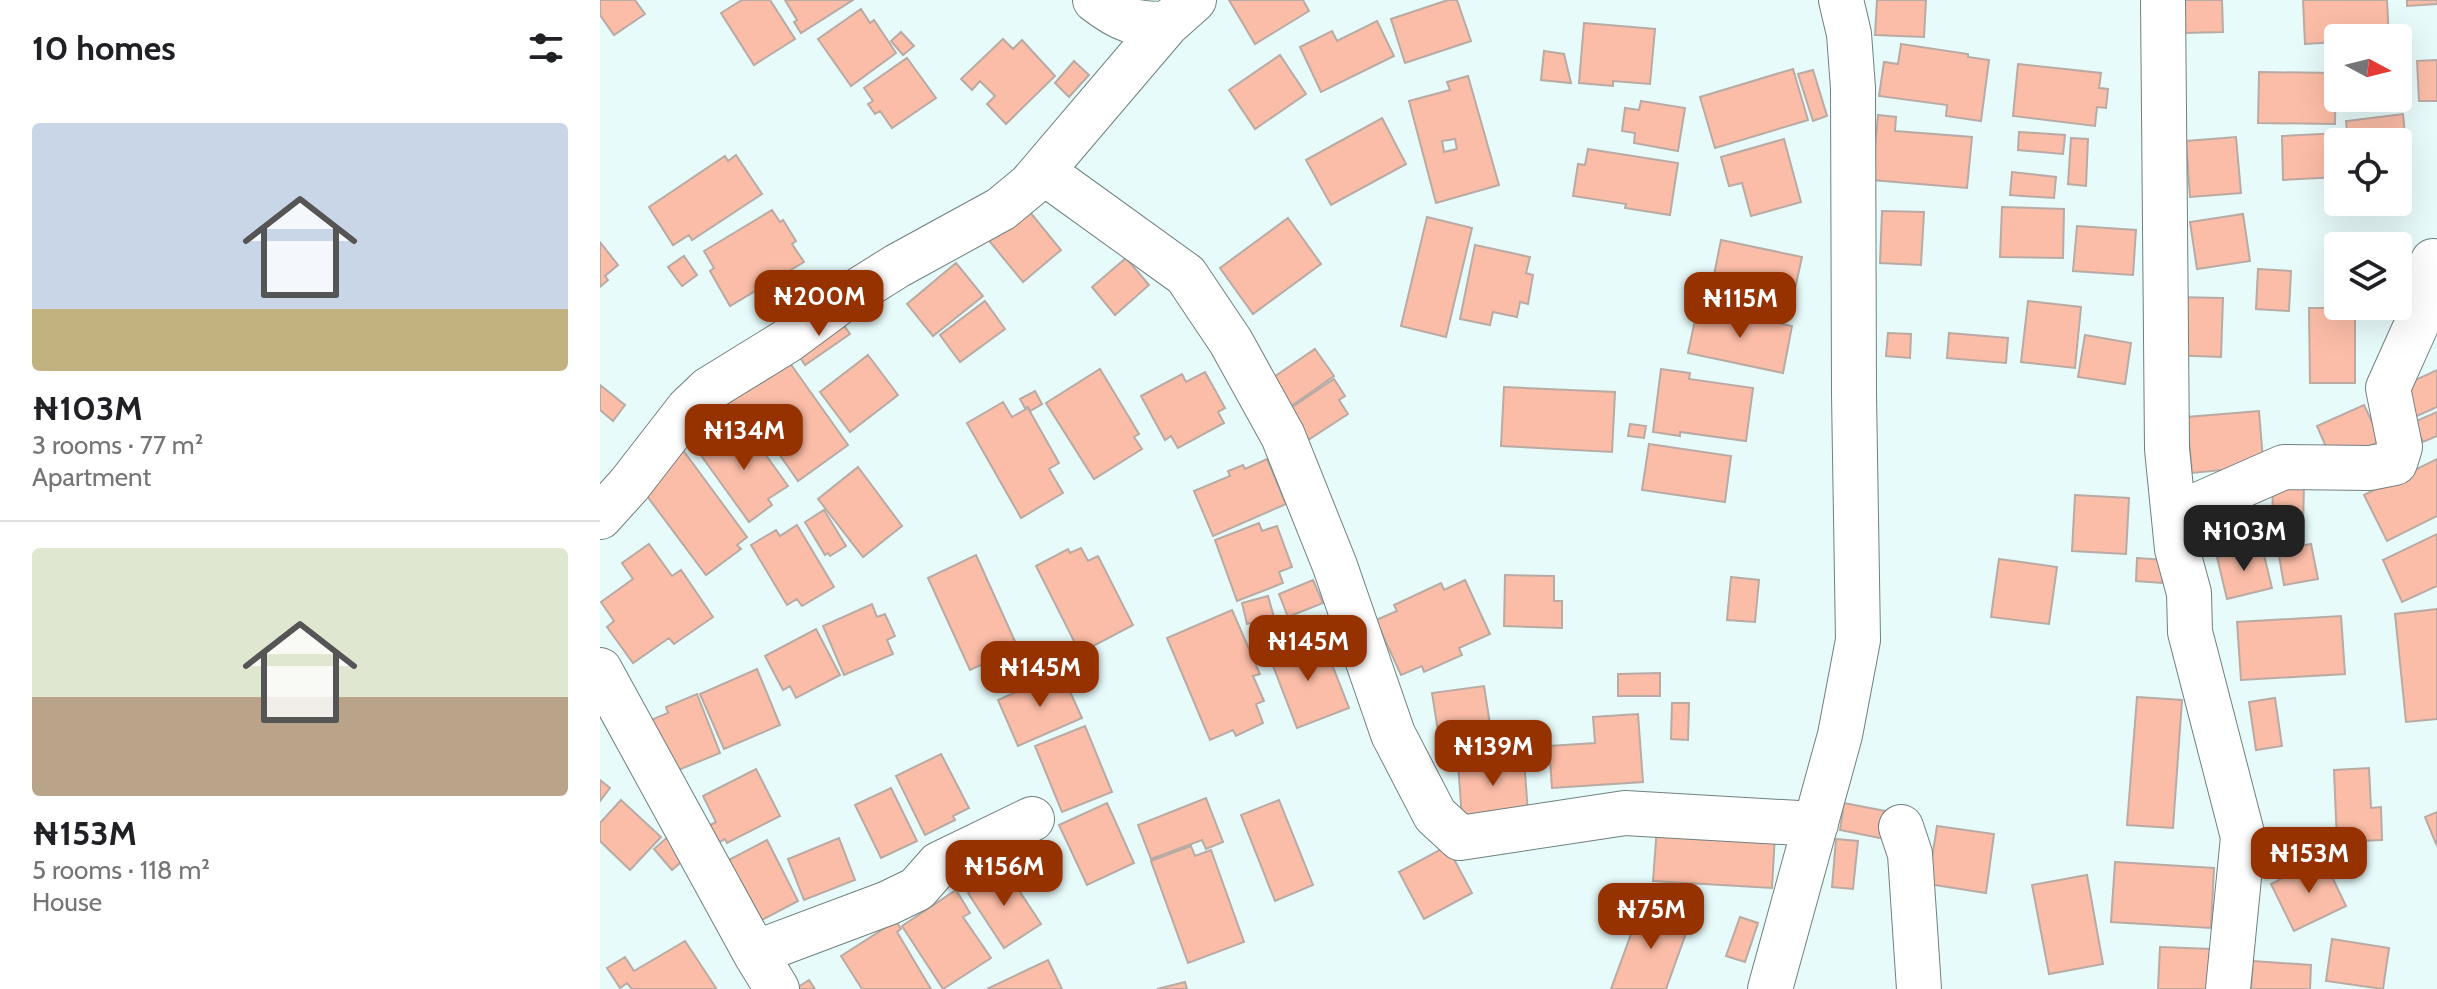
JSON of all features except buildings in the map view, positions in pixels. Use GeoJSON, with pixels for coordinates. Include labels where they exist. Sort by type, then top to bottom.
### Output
{"type":"FeatureCollection","features":[{"type":"Feature","properties":{"kind":"street"},"geometry":{"type":"LineString","coordinates":[[1095,0],[1118,18],[1138,24],[1180,12]]}},
{"type":"Feature","properties":{"kind":"street"},"geometry":{"type":"LineString","coordinates":[[1770,989],[1840,735],[1858,640],[1853,88],[1849,34],[1841,0]]}},
{"type":"Feature","properties":{"kind":"street"},"geometry":{"type":"LineString","coordinates":[[2163,0],[2167,449],[2177,549],[2189,593],[2190,632],[2243,837],[2228,989]]}},
{"type":"Feature","properties":{"kind":"street"},"geometry":{"type":"LineString","coordinates":[[600,517],[688,409],[709,389],[787,341],[841,301],[897,266],[1001,209],[1042,171],[1180,12]]}},
{"type":"Feature","properties":{"kind":"street"},"geometry":{"type":"LineString","coordinates":[[1042,171],[1186,275],[1231,342],[1283,436],[1335,566],[1393,734],[1435,815],[1460,838],[1625,813],[1816,824]]}},
{"type":"Feature","properties":{"kind":"street"},"geometry":{"type":"LineString","coordinates":[[2175,515],[2284,467],[2370,468],[2395,463],[2400,447],[2388,388],[2428,299],[2433,261],[2437,262]]}},
{"type":"Feature","properties":{"kind":"street"},"geometry":{"type":"LineString","coordinates":[[600,670],[766,971],[917,889],[939,864],[1032,819]]}},
{"type":"Feature","properties":{"kind":"street"},"geometry":{"type":"LineString","coordinates":[[1901,827],[1910,854],[1919,989]]}}]}
